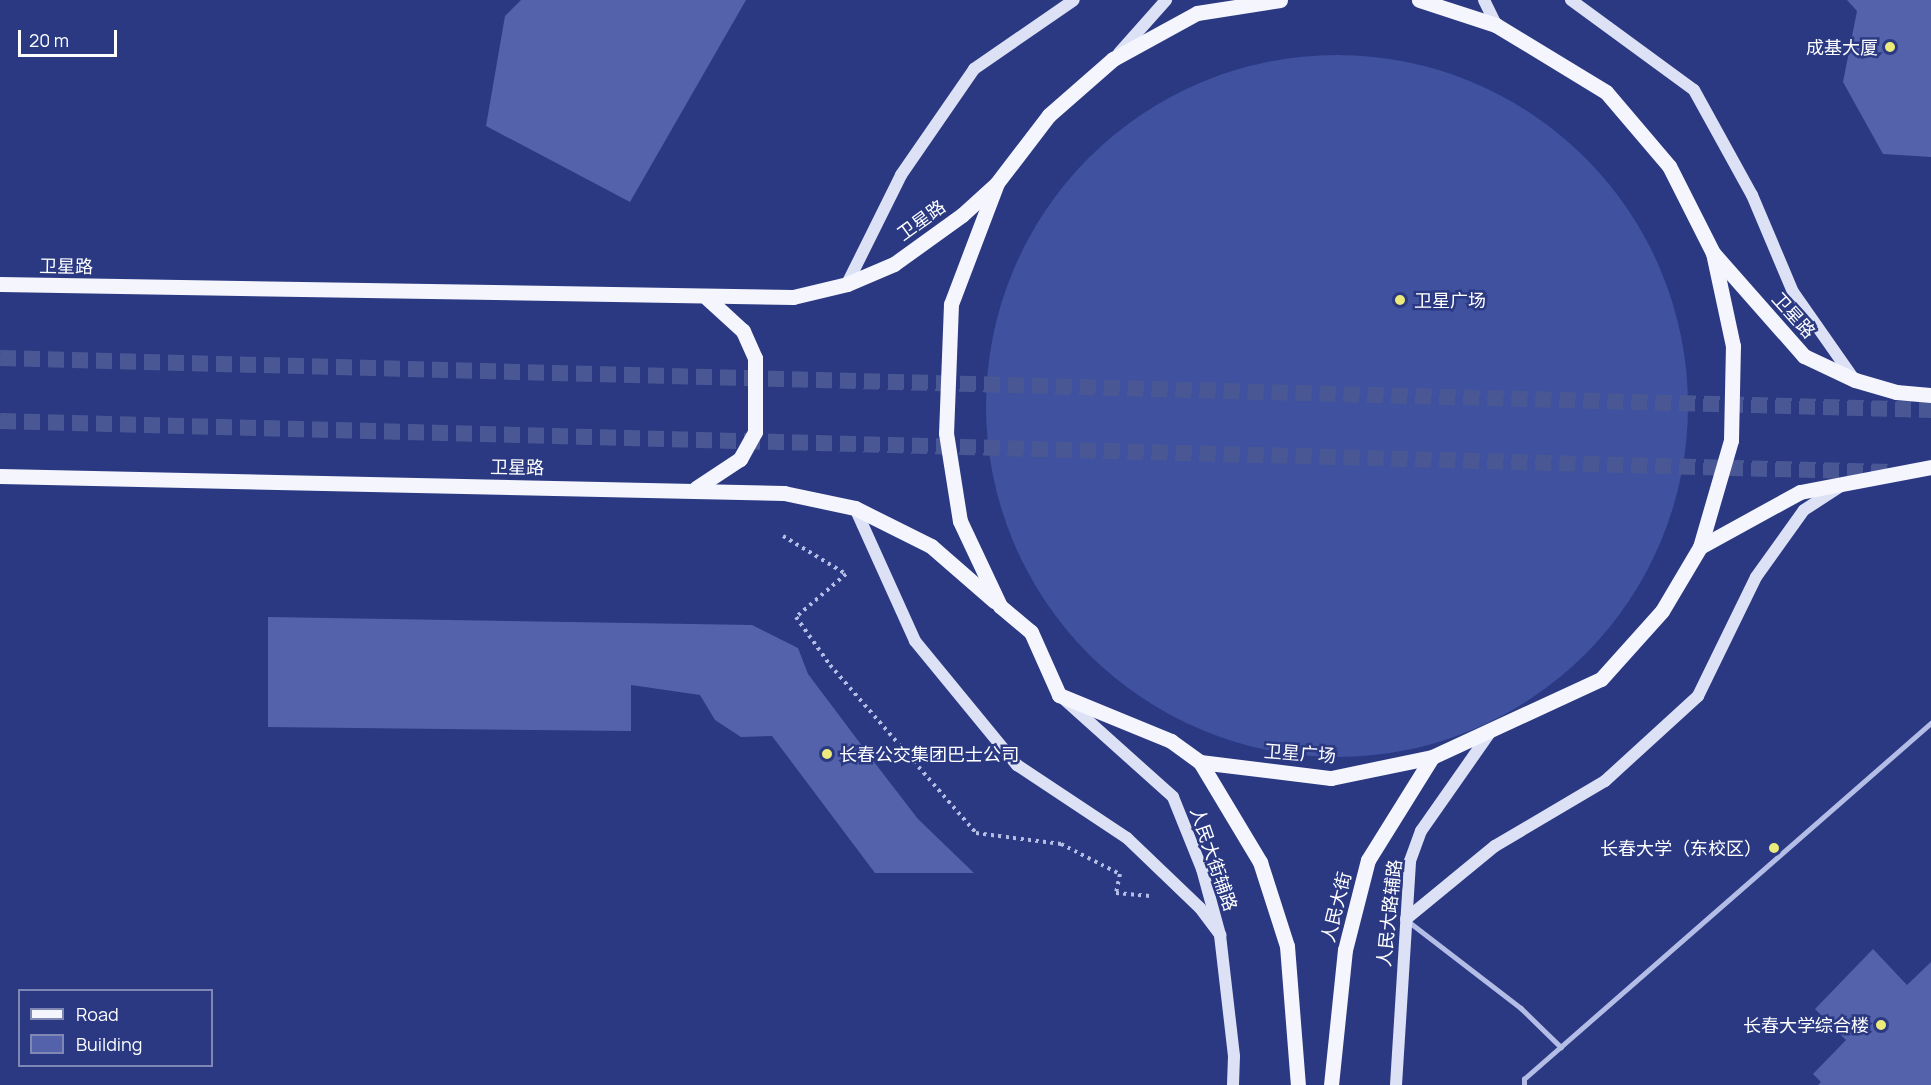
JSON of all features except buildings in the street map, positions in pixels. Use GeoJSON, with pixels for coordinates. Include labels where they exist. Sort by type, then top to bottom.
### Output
{"type":"FeatureCollection","features":[{"type":"Feature","properties":{"kind":"main road"},"geometry":{"type":"LineString","coordinates":[[847,284],[901,175],[974,69],[1074,0]]}},
{"type":"Feature","properties":{"kind":"main road"},"geometry":{"type":"LineString","coordinates":[[1059,695],[1031,632],[1000,606],[960,521],[946,433],[951,304],[997,183],[1048,115],[1113,59],[1166,0]]}},
{"type":"Feature","properties":{"kind":"main road"},"geometry":{"type":"LineString","coordinates":[[1197,13],[1208,0]]}},
{"type":"Feature","properties":{"kind":"main road"},"geometry":{"type":"LineString","coordinates":[[1113,59],[1197,13],[1280,0]]}},
{"type":"Feature","properties":{"kind":"main road","name":"卫星广场"},"geometry":{"type":"LineString","coordinates":[[1059,695],[1171,741],[1200,762],[1331,778],[1432,757],[1601,679],[1662,611],[1700,547],[1731,440],[1733,346],[1713,253],[1669,166],[1606,92],[1496,25],[1435,1],[1419,0]]}},
{"type":"Feature","properties":{"kind":"main road"},"geometry":{"type":"LineString","coordinates":[[1484,0],[1496,25]]}},
{"type":"Feature","properties":{"kind":"main road"},"geometry":{"type":"LineString","coordinates":[[1571,0],[1694,90],[1752,195],[1792,292],[1855,380]]}},
{"type":"Feature","properties":{"kind":"main road","name":"卫星路"},"geometry":{"type":"LineString","coordinates":[[0,284],[707,298],[793,297],[847,284],[894,264],[962,215],[997,183]]}},
{"type":"Feature","properties":{"kind":"main road","name":"卫星路"},"geometry":{"type":"LineString","coordinates":[[1713,253],[1804,356],[1855,380],[1896,392],[1931,395]]}},
{"type":"Feature","properties":{"kind":"main road"},"geometry":{"type":"LineString","coordinates":[[694,490],[740,459],[755,432],[755,358],[743,331],[707,298]]}},
{"type":"Feature","properties":{"kind":"main road"},"geometry":{"type":"LineString","coordinates":[[1700,547],[1800,492],[1931,467]]}},
{"type":"Feature","properties":{"kind":"main road","name":"卫星路"},"geometry":{"type":"LineString","coordinates":[[0,476],[784,493],[855,508],[931,546],[1000,606]]}},
{"type":"Feature","properties":{"kind":"main road"},"geometry":{"type":"LineString","coordinates":[[1406,919],[1494,846],[1605,781],[1698,696],[1756,577],[1804,510],[1845,483]]}},
{"type":"Feature","properties":{"kind":"main road"},"geometry":{"type":"LineString","coordinates":[[855,508],[915,641],[1017,765],[1127,838],[1200,908],[1220,935]]}},
{"type":"Feature","properties":{"kind":"main road","name":"人民大街辅路"},"geometry":{"type":"LineString","coordinates":[[1059,695],[1173,797],[1202,869],[1220,935],[1233,1045],[1233,1085]]}},
{"type":"Feature","properties":{"kind":"main road","name":"人民大路辅路"},"geometry":{"type":"LineString","coordinates":[[1396,1085],[1410,861],[1421,831],[1491,731]]}},
{"type":"Feature","properties":{"kind":"main road","name":"人民大街"},"geometry":{"type":"LineString","coordinates":[[1331,1085],[1345,950],[1368,860],[1432,757]]}},
{"type":"Feature","properties":{"kind":"main road"},"geometry":{"type":"LineString","coordinates":[[1200,762],[1260,862],[1287,946],[1298,1085]]}},
{"type":"Feature","properties":{"kind":"lane"},"geometry":{"type":"LineString","coordinates":[[1524,1085],[1524,1079],[1931,723]]}},
{"type":"Feature","properties":{"kind":"lane"},"geometry":{"type":"LineString","coordinates":[[1406,919],[1521,1008],[1562,1047]]}},
{"type":"Feature","properties":{"kind":"path"},"geometry":{"type":"LineString","coordinates":[[783,536],[846,574],[796,617],[830,665],[976,834],[1061,844],[1120,874],[1116,893],[1161,897]]}},
{"type":"Feature","properties":{"kind":"shaded area"},"geometry":{"type":"Polygon","coordinates":[[[1337,55],[1406,62],[1439,70],[1471,82],[1503,96],[1532,114],[1585,158],[1629,211],[1647,240],[1661,272],[1673,304],[1681,337],[1688,406],[1681,475],[1673,508],[1661,540],[1647,572],[1629,601],[1585,654],[1532,698],[1503,716],[1471,730],[1439,742],[1406,750],[1337,757],[1268,750],[1235,742],[1203,730],[1171,716],[1142,698],[1089,654],[1045,601],[1027,572],[1013,540],[1001,508],[993,475],[986,406],[993,337],[1001,304],[1013,272],[1027,240],[1045,211],[1089,158],[1142,114],[1171,96],[1203,82],[1235,70],[1268,62],[1337,55]]]}},
{"type":"Feature","properties":{"kind":"tunnel"},"geometry":{"type":"LineString","coordinates":[[0,358],[1931,410]]}},
{"type":"Feature","properties":{"kind":"tunnel"},"geometry":{"type":"LineString","coordinates":[[0,421],[1888,472]]}},
{"type":"Feature","properties":{"kind":"place","name":"成基大厦"},"geometry":{"type":"Point","coordinates":[1890,47]}},
{"type":"Feature","properties":{"kind":"place","name":"卫星广场"},"geometry":{"type":"Point","coordinates":[1400,300]}},
{"type":"Feature","properties":{"kind":"place","name":"长春公交集团巴士公司"},"geometry":{"type":"Point","coordinates":[827,754]}},
{"type":"Feature","properties":{"kind":"place","name":"长春大学（东校区）"},"geometry":{"type":"Point","coordinates":[1774,848]}},
{"type":"Feature","properties":{"kind":"place","name":"长春大学综合楼"},"geometry":{"type":"Point","coordinates":[1881,1025]}}]}
